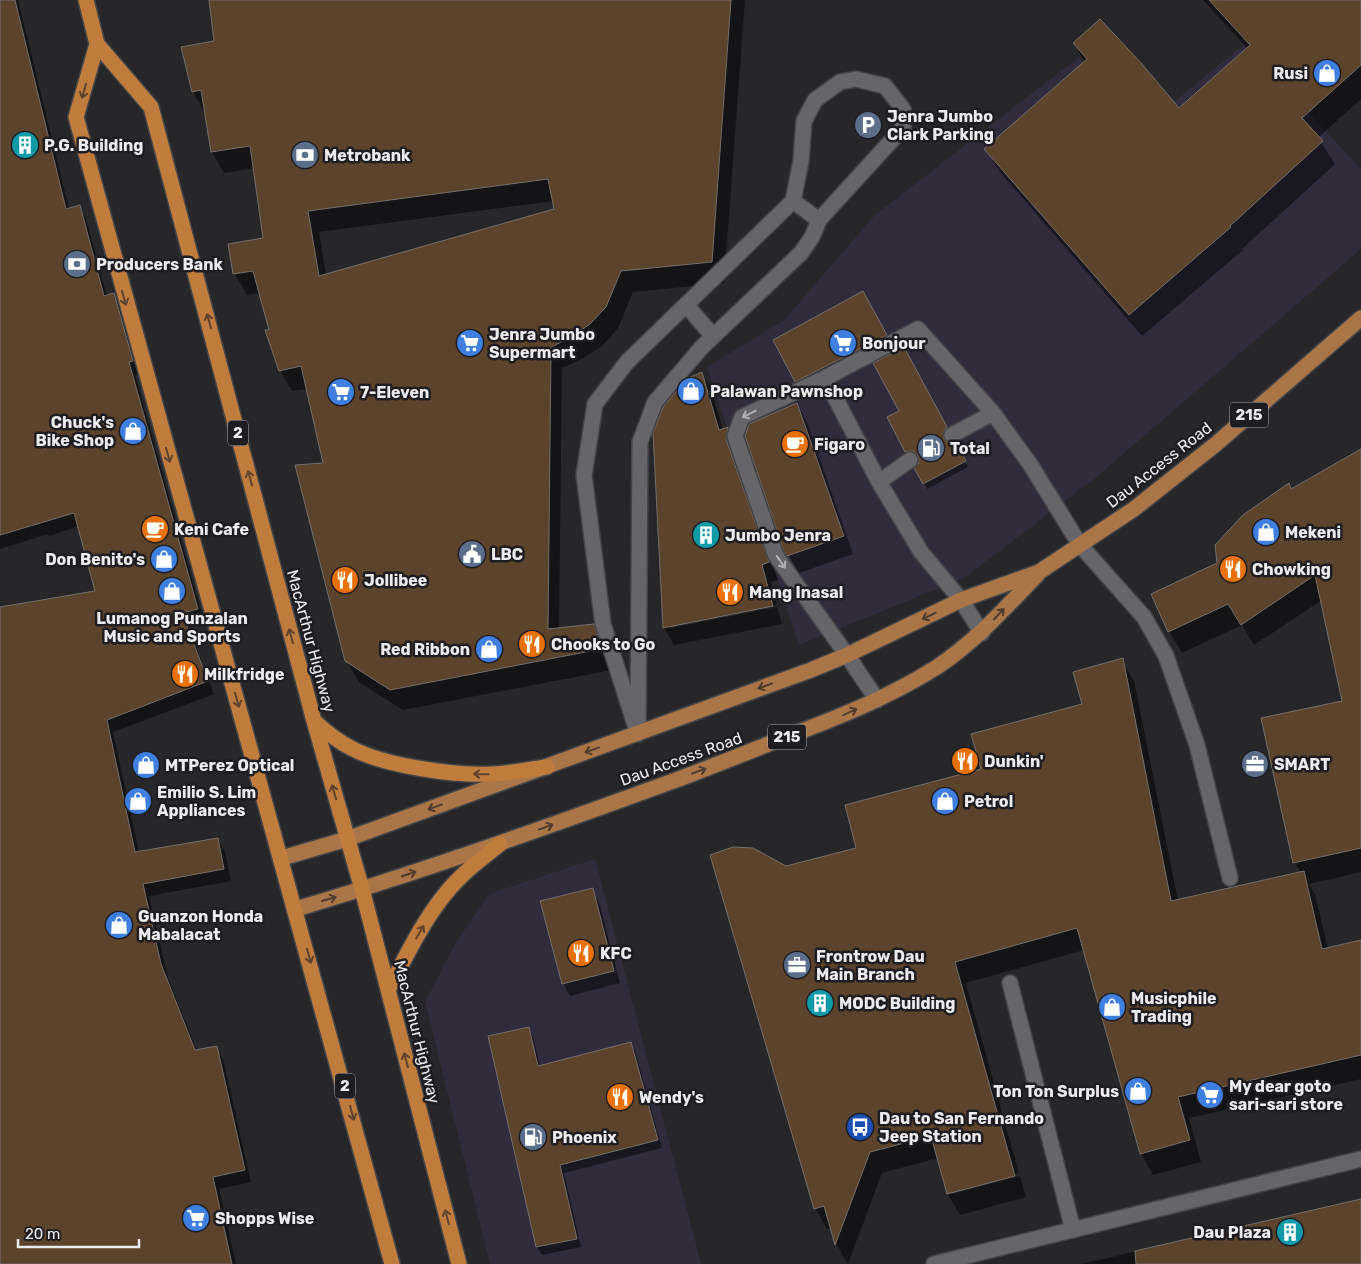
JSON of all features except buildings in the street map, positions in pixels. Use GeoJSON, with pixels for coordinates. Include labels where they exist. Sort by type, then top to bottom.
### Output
{"type":"FeatureCollection","features":[{"type":"Feature","properties":{"kind":"highway","name":"MacArthur Highway"},"geometry":{"type":"LineString","coordinates":[[86,0],[97,44],[151,107],[314,721],[362,889],[459,1264]]}},
{"type":"Feature","properties":{"kind":"highway","name":"2"},"geometry":{"type":"LineString","coordinates":[[97,44],[76,117],[178,493],[282,858],[392,1264]]}},
{"type":"Feature","properties":{"kind":"highway"},"geometry":{"type":"LineString","coordinates":[[314,721],[336,740],[352,749],[400,765],[465,773],[493,774],[547,767]]}},
{"type":"Feature","properties":{"kind":"highway"},"geometry":{"type":"LineString","coordinates":[[388,990],[427,920],[446,893],[465,873],[500,844]]}},
{"type":"Feature","properties":{"kind":"main road","name":"Dau Access Road"},"geometry":{"type":"LineString","coordinates":[[296,909],[500,844],[837,718],[905,686],[938,666],[982,633],[1040,572],[1134,509],[1216,444],[1361,318]]}},
{"type":"Feature","properties":{"kind":"main road","name":"Dau Access Road"},"geometry":{"type":"LineString","coordinates":[[282,858],[347,839],[638,734],[847,655],[961,600],[1040,572]]}},
{"type":"Feature","properties":{"kind":"lane"},"geometry":{"type":"LineString","coordinates":[[856,79],[885,86],[903,109],[903,128],[819,220],[812,237],[800,253],[713,336],[655,402],[640,442],[638,734],[603,624],[584,475],[595,404],[627,362],[687,306],[793,201],[804,121],[816,100],[840,82],[856,79]]}},
{"type":"Feature","properties":{"kind":"lane"},"geometry":{"type":"LineString","coordinates":[[793,201],[819,220]]}},
{"type":"Feature","properties":{"kind":"lane"},"geometry":{"type":"LineString","coordinates":[[687,306],[713,336]]}},
{"type":"Feature","properties":{"kind":"lane"},"geometry":{"type":"LineString","coordinates":[[877,700],[776,556],[735,436],[742,418],[825,378],[918,329],[993,413],[1030,464],[1080,546],[1144,617],[1166,656],[1197,745],[1230,878]]}},
{"type":"Feature","properties":{"kind":"lane"},"geometry":{"type":"LineString","coordinates":[[825,378],[879,482],[921,552],[961,600],[982,633]]}},
{"type":"Feature","properties":{"kind":"lane"},"geometry":{"type":"LineString","coordinates":[[952,435],[993,413]]}},
{"type":"Feature","properties":{"kind":"lane"},"geometry":{"type":"LineString","coordinates":[[879,482],[910,460]]}},
{"type":"Feature","properties":{"kind":"lane"},"geometry":{"type":"LineString","coordinates":[[1010,983],[1073,1230]]}},
{"type":"Feature","properties":{"kind":"lane"},"geometry":{"type":"LineString","coordinates":[[934,1264],[1361,1159]]}},
{"type":"Feature","properties":{"kind":"shaded area"},"geometry":{"type":"Polygon","coordinates":[[[1245,44],[1361,169],[1361,249],[1094,479],[964,578],[799,645],[707,367],[784,320],[875,215],[1079,57],[1144,126],[1245,44]]]}},
{"type":"Feature","properties":{"kind":"shaded area"},"geometry":{"type":"Polygon","coordinates":[[[595,859],[701,1264],[490,1264],[425,1002],[455,944],[489,894],[595,859]]]}},
{"type":"Feature","properties":{"kind":"place","name":"Rusi"},"geometry":{"type":"Point","coordinates":[1327,73]}},
{"type":"Feature","properties":{"kind":"place","name":"Jenra Jumbo Clark Parking"},"geometry":{"type":"Point","coordinates":[868,125]}},
{"type":"Feature","properties":{"kind":"place","name":"P.G. Building"},"geometry":{"type":"Point","coordinates":[25,145]}},
{"type":"Feature","properties":{"kind":"place","name":"Metrobank"},"geometry":{"type":"Point","coordinates":[305,155]}},
{"type":"Feature","properties":{"kind":"place","name":"Producers Bank"},"geometry":{"type":"Point","coordinates":[77,264]}},
{"type":"Feature","properties":{"kind":"place","name":"Jenra Jumbo Supermart"},"geometry":{"type":"Point","coordinates":[470,343]}},
{"type":"Feature","properties":{"kind":"place","name":"Bonjour"},"geometry":{"type":"Point","coordinates":[843,343]}},
{"type":"Feature","properties":{"kind":"place","name":"Palawan Pawnshop"},"geometry":{"type":"Point","coordinates":[691,391]}},
{"type":"Feature","properties":{"kind":"place","name":"7-Eleven"},"geometry":{"type":"Point","coordinates":[341,392]}},
{"type":"Feature","properties":{"kind":"place","name":"Chuck's Bike Shop"},"geometry":{"type":"Point","coordinates":[133,431]}},
{"type":"Feature","properties":{"kind":"place","name":"Figaro"},"geometry":{"type":"Point","coordinates":[795,444]}},
{"type":"Feature","properties":{"kind":"place","name":"Total"},"geometry":{"type":"Point","coordinates":[931,448]}},
{"type":"Feature","properties":{"kind":"place","name":"Keni Cafe"},"geometry":{"type":"Point","coordinates":[155,529]}},
{"type":"Feature","properties":{"kind":"place","name":"Mekeni"},"geometry":{"type":"Point","coordinates":[1266,532]}},
{"type":"Feature","properties":{"kind":"place","name":"Jumbo Jenra"},"geometry":{"type":"Point","coordinates":[706,535]}},
{"type":"Feature","properties":{"kind":"place","name":"LBC"},"geometry":{"type":"Point","coordinates":[472,554]}},
{"type":"Feature","properties":{"kind":"place","name":"Don Benito's"},"geometry":{"type":"Point","coordinates":[164,559]}},
{"type":"Feature","properties":{"kind":"place","name":"Chowking"},"geometry":{"type":"Point","coordinates":[1233,569]}},
{"type":"Feature","properties":{"kind":"place","name":"Jollibee"},"geometry":{"type":"Point","coordinates":[345,580]}},
{"type":"Feature","properties":{"kind":"place","name":"Lumanog Punzalan Music and Sports"},"geometry":{"type":"Point","coordinates":[172,591]}},
{"type":"Feature","properties":{"kind":"place","name":"Mang Inasal"},"geometry":{"type":"Point","coordinates":[730,592]}},
{"type":"Feature","properties":{"kind":"place","name":"Chooks to Go"},"geometry":{"type":"Point","coordinates":[532,644]}},
{"type":"Feature","properties":{"kind":"place","name":"Red Ribbon"},"geometry":{"type":"Point","coordinates":[489,649]}},
{"type":"Feature","properties":{"kind":"place","name":"Milkfridge"},"geometry":{"type":"Point","coordinates":[185,674]}},
{"type":"Feature","properties":{"kind":"place","name":"Dunkin'"},"geometry":{"type":"Point","coordinates":[965,761]}},
{"type":"Feature","properties":{"kind":"place","name":"SMART"},"geometry":{"type":"Point","coordinates":[1255,764]}},
{"type":"Feature","properties":{"kind":"place","name":"MTPerez Optical"},"geometry":{"type":"Point","coordinates":[146,765]}},
{"type":"Feature","properties":{"kind":"place","name":"Emilio S. Lim Appliances"},"geometry":{"type":"Point","coordinates":[138,801]}},
{"type":"Feature","properties":{"kind":"place","name":"Petrol"},"geometry":{"type":"Point","coordinates":[945,801]}},
{"type":"Feature","properties":{"kind":"place","name":"Guanzon Honda Mabalacat"},"geometry":{"type":"Point","coordinates":[119,925]}},
{"type":"Feature","properties":{"kind":"place","name":"KFC"},"geometry":{"type":"Point","coordinates":[581,953]}},
{"type":"Feature","properties":{"kind":"place","name":"Frontrow Dau Main Branch"},"geometry":{"type":"Point","coordinates":[797,965]}},
{"type":"Feature","properties":{"kind":"place","name":"MODC Building"},"geometry":{"type":"Point","coordinates":[820,1003]}},
{"type":"Feature","properties":{"kind":"place","name":"Musicphile Trading"},"geometry":{"type":"Point","coordinates":[1112,1007]}},
{"type":"Feature","properties":{"kind":"place","name":"Ton Ton Surplus"},"geometry":{"type":"Point","coordinates":[1138,1091]}},
{"type":"Feature","properties":{"kind":"place","name":"My dear goto sari-sari store"},"geometry":{"type":"Point","coordinates":[1210,1095]}},
{"type":"Feature","properties":{"kind":"place","name":"Wendy's"},"geometry":{"type":"Point","coordinates":[620,1097]}},
{"type":"Feature","properties":{"kind":"place","name":"Dau to San Fernando Jeep Station"},"geometry":{"type":"Point","coordinates":[860,1127]}},
{"type":"Feature","properties":{"kind":"place","name":"Phoenix"},"geometry":{"type":"Point","coordinates":[533,1137]}},
{"type":"Feature","properties":{"kind":"place","name":"Shopps Wise"},"geometry":{"type":"Point","coordinates":[196,1218]}},
{"type":"Feature","properties":{"kind":"place","name":"Dau Plaza"},"geometry":{"type":"Point","coordinates":[1290,1232]}}]}
